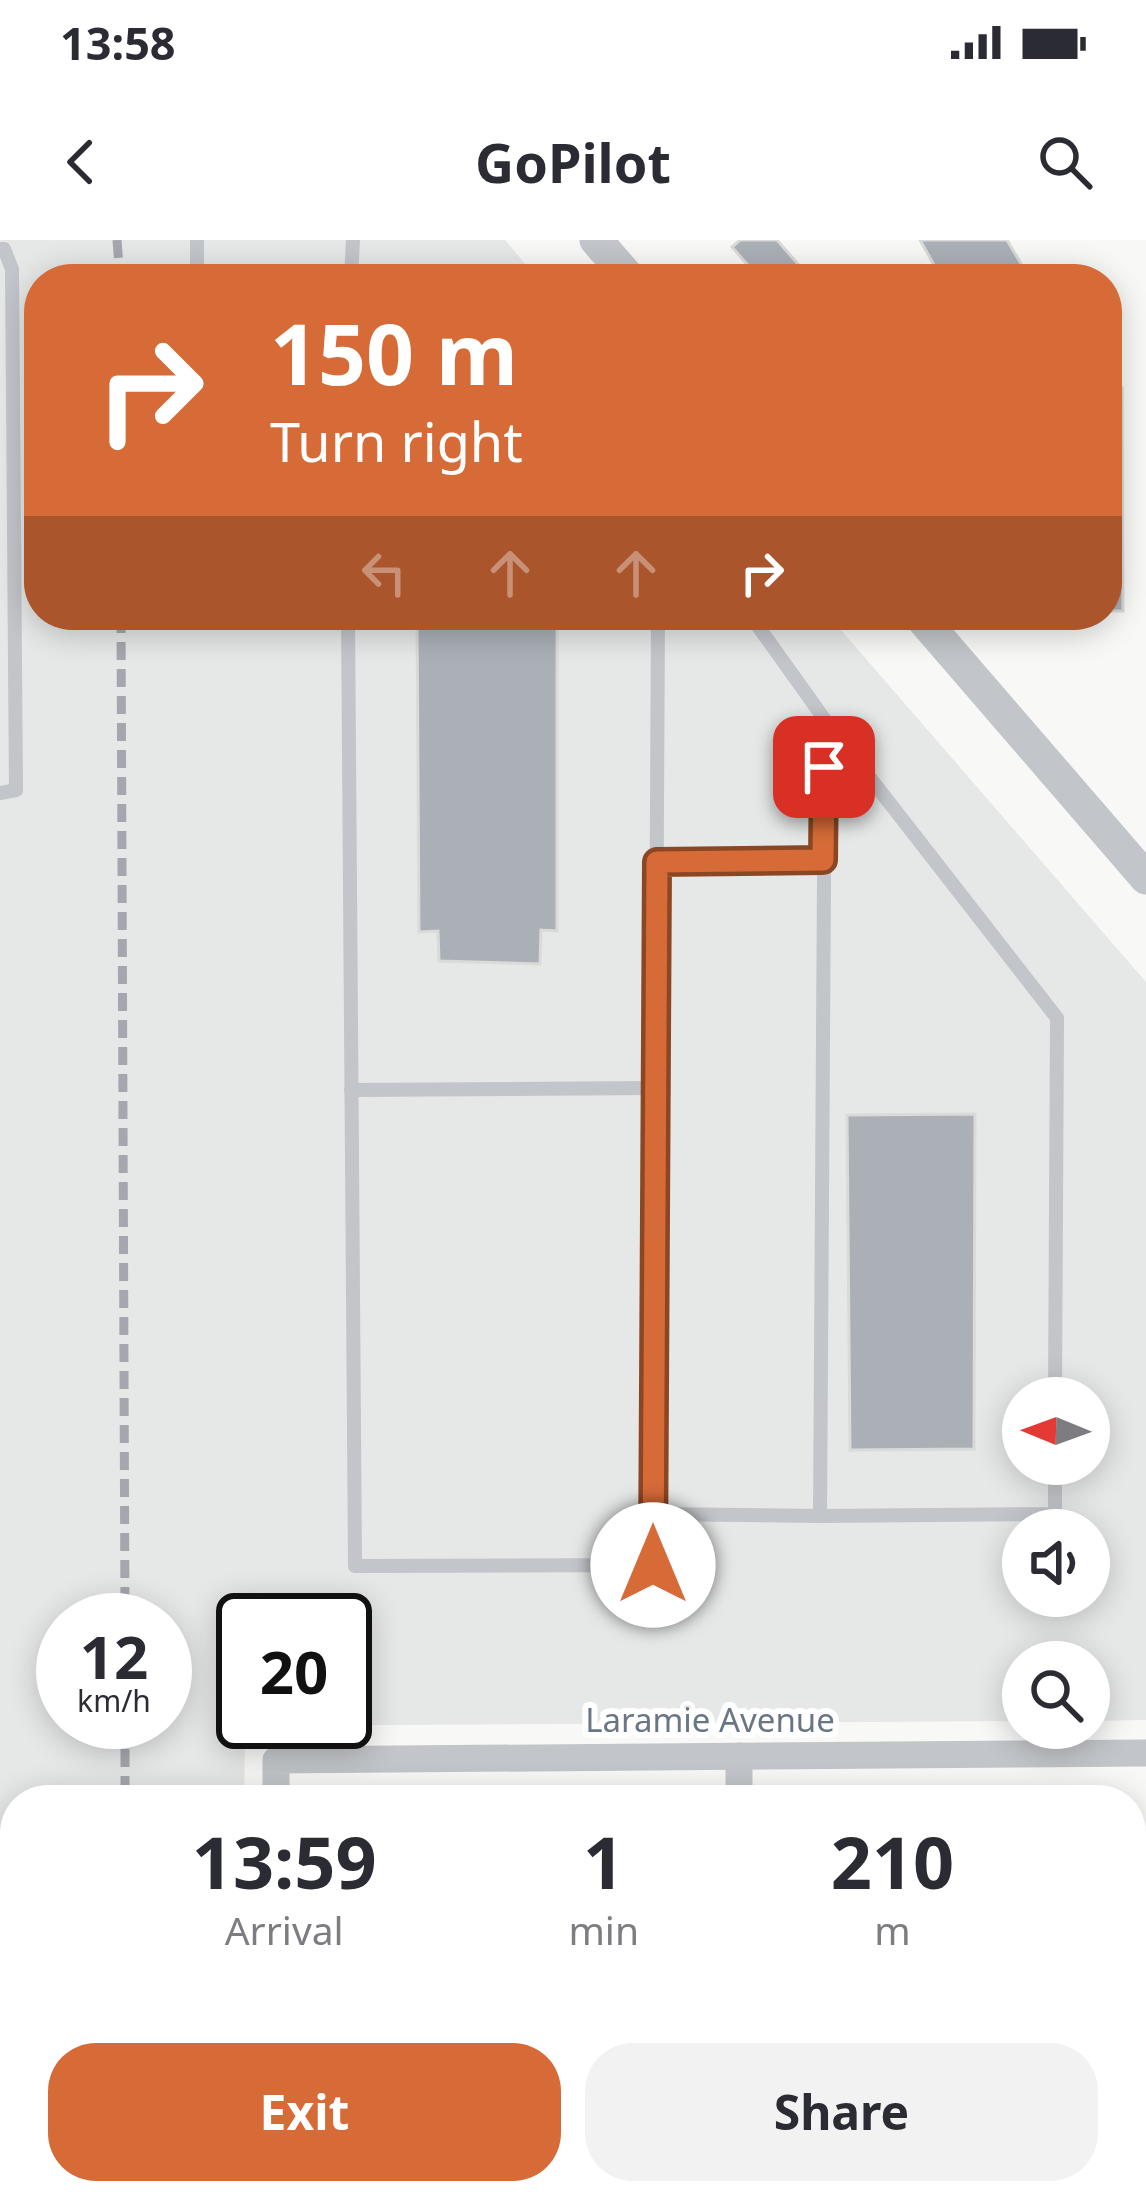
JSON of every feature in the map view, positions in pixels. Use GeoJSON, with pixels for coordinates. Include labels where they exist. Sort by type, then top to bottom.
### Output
{"type":"FeatureCollection","features":[{"type":"Feature","properties":{"kind":"street"},"geometry":{"type":"LineString","coordinates":[[596,240],[617,264]]}},
{"type":"Feature","properties":{"kind":"street"},"geometry":{"type":"LineString","coordinates":[[932,630],[1146,878]]}},
{"type":"Feature","properties":{"kind":"street","name":"Laramie Avenue"},"geometry":{"type":"LineString","coordinates":[[276,1785],[275,1760],[1146,1754]]}},
{"type":"Feature","properties":{"kind":"street"},"geometry":{"type":"LineString","coordinates":[[739,1756],[739,1785]]}},
{"type":"Feature","properties":{"kind":"lane"},"geometry":{"type":"LineString","coordinates":[[0,248],[12,269],[16,790],[0,793]]}},
{"type":"Feature","properties":{"kind":"lane"},"geometry":{"type":"LineString","coordinates":[[347,630],[355,1566],[653,1565],[658,630]]}},
{"type":"Feature","properties":{"kind":"lane"},"geometry":{"type":"LineString","coordinates":[[761,630],[1057,1018],[1055,1377]]}},
{"type":"Feature","properties":{"kind":"lane"},"geometry":{"type":"LineString","coordinates":[[820,1516],[825,720]]}},
{"type":"Feature","properties":{"kind":"lane"},"geometry":{"type":"LineString","coordinates":[[657,862],[823,860]]}},
{"type":"Feature","properties":{"kind":"lane"},"geometry":{"type":"LineString","coordinates":[[351,1090],[656,1088]]}},
{"type":"Feature","properties":{"kind":"lane"},"geometry":{"type":"LineString","coordinates":[[654,1514],[1055,1514],[1055,1485]]}},
{"type":"Feature","properties":{"kind":"shaded area"},"geometry":{"type":"Polygon","coordinates":[[[0,240],[505,240],[525,264],[24,264],[24,630],[841,630],[1146,982],[1146,1720],[1110,1721],[1110,1641],[1002,1641],[1002,1721],[372,1725],[372,1593],[216,1593],[216,1749],[245,1749],[244,1785],[0,1785],[0,240]]]}},
{"type":"Feature","properties":{"kind":"building"},"geometry":{"type":"Polygon","coordinates":[[[740,240],[777,240],[798,264],[747,264],[732,247],[740,240]]]}},
{"type":"Feature","properties":{"kind":"building"},"geometry":{"type":"Polygon","coordinates":[[[920,240],[1007,240],[1021,264],[934,264],[920,240]]]}},
{"type":"Feature","properties":{"kind":"building"},"geometry":{"type":"Polygon","coordinates":[[[1122,388],[1123,611],[1122,611],[1122,388]]]}},
{"type":"Feature","properties":{"kind":"building"},"geometry":{"type":"Polygon","coordinates":[[[417,630],[557,630],[557,931],[541,930],[540,964],[439,961],[438,931],[419,932],[417,630]]]}},
{"type":"Feature","properties":{"kind":"building"},"geometry":{"type":"Polygon","coordinates":[[[975,1114],[974,1449],[850,1450],[847,1115],[975,1114]]]}},
{"type":"Feature","properties":{"kind":"railway"},"geometry":{"type":"LineString","coordinates":[[117,240],[119,264]]}},
{"type":"Feature","properties":{"kind":"railway"},"geometry":{"type":"LineString","coordinates":[[121,630],[125,1593]]}},
{"type":"Feature","properties":{"kind":"railway"},"geometry":{"type":"LineString","coordinates":[[125,1749],[125,1785]]}},
{"type":"Feature","properties":{"kind":"route"},"geometry":{"type":"LineString","coordinates":[[653,1565],[657,862],[823,860],[824,767]]}}]}
